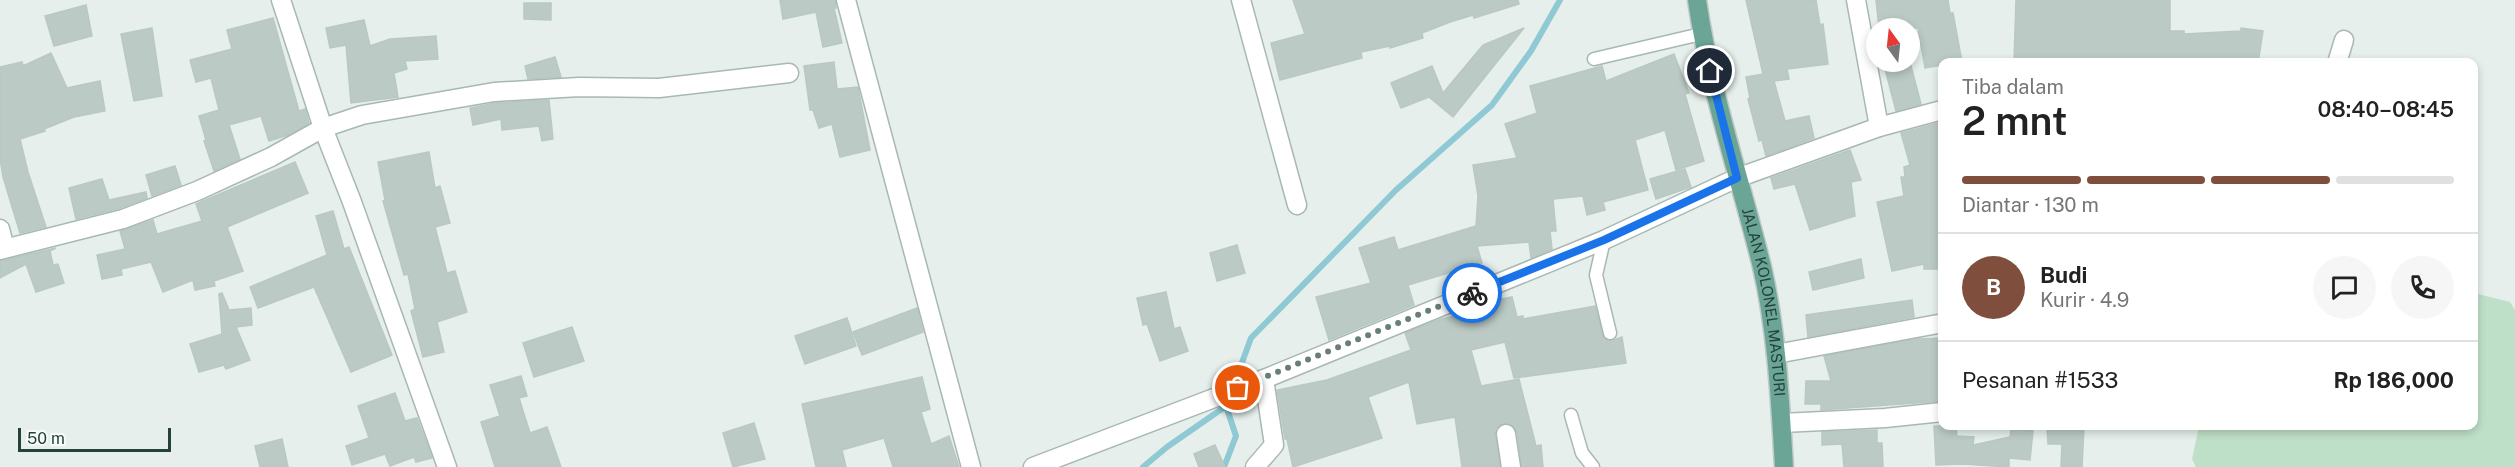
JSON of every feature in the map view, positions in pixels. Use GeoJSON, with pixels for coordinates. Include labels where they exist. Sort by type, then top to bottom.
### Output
{"type":"FeatureCollection","features":[{"type":"Feature","properties":{"kind":"main road","name":"JALAN KOLONEL MASTURI"},"geometry":{"type":"LineString","coordinates":[[1696,0],[1701,33],[1723,128],[1762,268],[1776,354],[1784,467]]}},
{"type":"Feature","properties":{"kind":"street"},"geometry":{"type":"LineString","coordinates":[[281,0],[323,128],[352,202],[447,467]]}},
{"type":"Feature","properties":{"kind":"street"},"geometry":{"type":"LineString","coordinates":[[846,0],[971,467]]}},
{"type":"Feature","properties":{"kind":"street"},"geometry":{"type":"LineString","coordinates":[[1241,0],[1298,205]]}},
{"type":"Feature","properties":{"kind":"street"},"geometry":{"type":"LineString","coordinates":[[1856,0],[1879,127]]}},
{"type":"Feature","properties":{"kind":"street"},"geometry":{"type":"LineString","coordinates":[[2339,58],[2344,40]]}},
{"type":"Feature","properties":{"kind":"street"},"geometry":{"type":"LineString","coordinates":[[0,229],[3,249],[134,215],[271,157],[323,128],[362,115],[494,92],[579,87],[659,88],[789,73]]}},
{"type":"Feature","properties":{"kind":"street"},"geometry":{"type":"LineString","coordinates":[[1033,467],[1264,379],[1604,240],[1737,178],[1879,127],[1938,111]]}},
{"type":"Feature","properties":{"kind":"street"},"geometry":{"type":"LineString","coordinates":[[1776,354],[1938,324]]}},
{"type":"Feature","properties":{"kind":"street"},"geometry":{"type":"LineString","coordinates":[[1255,467],[1274,445],[1264,379]]}},
{"type":"Feature","properties":{"kind":"street"},"geometry":{"type":"LineString","coordinates":[[1782,423],[1885,418],[1938,412]]}},
{"type":"Feature","properties":{"kind":"street"},"geometry":{"type":"LineString","coordinates":[[1506,434],[1511,467]]}},
{"type":"Feature","properties":{"kind":"lane"},"geometry":{"type":"LineString","coordinates":[[1594,59],[1701,33]]}},
{"type":"Feature","properties":{"kind":"lane"},"geometry":{"type":"LineString","coordinates":[[1604,240],[1596,275],[1610,333]]}},
{"type":"Feature","properties":{"kind":"lane"},"geometry":{"type":"LineString","coordinates":[[1571,415],[1582,453],[1593,467]]}},
{"type":"Feature","properties":{"kind":"green space"},"geometry":{"type":"Polygon","coordinates":[[[2478,294],[2510,302],[2515,310],[2515,467],[2196,467],[2192,459],[2198,430],[2478,430],[2478,294]]]}},
{"type":"Feature","properties":{"kind":"building"},"geometry":{"type":"Polygon","coordinates":[[[780,0],[835,0],[836,8],[834,8],[842,43],[823,47],[816,12],[783,19],[780,0]]]}},
{"type":"Feature","properties":{"kind":"building"},"geometry":{"type":"Polygon","coordinates":[[[1293,0],[1518,0],[1519,4],[1474,18],[1473,15],[1450,22],[1422,33],[1423,38],[1390,48],[1390,46],[1361,52],[1362,58],[1280,80],[1271,43],[1305,34],[1293,0]]]}},
{"type":"Feature","properties":{"kind":"building"},"geometry":{"type":"Polygon","coordinates":[[[1746,0],[1816,0],[1820,25],[1823,24],[1828,64],[1787,69],[1789,79],[1774,81],[1785,121],[1809,116],[1814,138],[1766,156],[1762,140],[1759,141],[1748,99],[1750,98],[1746,77],[1763,74],[1746,0]]]}},
{"type":"Feature","properties":{"kind":"building"},"geometry":{"type":"Polygon","coordinates":[[[1876,0],[1948,0],[1950,13],[1953,13],[1961,58],[1938,58],[1938,66],[1925,68],[1920,39],[1920,18],[1878,18],[1876,0]]]}},
{"type":"Feature","properties":{"kind":"building"},"geometry":{"type":"Polygon","coordinates":[[[2016,0],[2170,0],[2170,31],[2184,31],[2184,34],[2241,31],[2241,28],[2263,31],[2259,58],[2014,58],[2016,0]]]}},
{"type":"Feature","properties":{"kind":"building"},"geometry":{"type":"Polygon","coordinates":[[[524,3],[551,3],[551,20],[524,19],[524,3]]]}},
{"type":"Feature","properties":{"kind":"building"},"geometry":{"type":"Polygon","coordinates":[[[86,5],[92,36],[54,46],[45,16],[86,5]]]}},
{"type":"Feature","properties":{"kind":"building"},"geometry":{"type":"Polygon","coordinates":[[[273,18],[299,111],[305,109],[309,123],[288,135],[269,141],[261,116],[229,125],[240,159],[214,171],[199,116],[219,110],[211,78],[196,82],[190,60],[232,49],[227,30],[273,18]]]}},
{"type":"Feature","properties":{"kind":"building"},"geometry":{"type":"Polygon","coordinates":[[[364,20],[370,46],[390,39],[436,36],[438,59],[405,61],[407,69],[394,73],[398,97],[351,103],[346,45],[330,48],[326,28],[364,20]]]}},
{"type":"Feature","properties":{"kind":"building"},"geometry":{"type":"Polygon","coordinates":[[[152,28],[162,96],[134,101],[121,34],[152,28]]]}},
{"type":"Feature","properties":{"kind":"building"},"geometry":{"type":"Polygon","coordinates":[[[1524,28],[1453,117],[1429,97],[1401,108],[1391,83],[1432,66],[1443,93],[1483,45],[1524,28]]]}},
{"type":"Feature","properties":{"kind":"building"},"geometry":{"type":"Polygon","coordinates":[[[51,53],[67,88],[100,81],[105,111],[74,117],[44,129],[45,131],[20,139],[46,227],[20,233],[3,177],[0,158],[0,67],[22,62],[23,66],[51,53]]]}},
{"type":"Feature","properties":{"kind":"building"},"geometry":{"type":"Polygon","coordinates":[[[1674,54],[1689,93],[1685,94],[1704,161],[1676,170],[1665,130],[1635,140],[1648,190],[1603,202],[1605,210],[1587,215],[1583,196],[1553,199],[1556,231],[1550,231],[1552,249],[1531,258],[1529,242],[1477,246],[1482,263],[1408,285],[1414,305],[1329,340],[1316,297],[1371,283],[1359,248],[1394,237],[1398,250],[1476,226],[1478,196],[1473,165],[1517,158],[1505,124],[1537,113],[1530,86],[1602,66],[1606,81],[1674,54]]]}},
{"type":"Feature","properties":{"kind":"building"},"geometry":{"type":"Polygon","coordinates":[[[555,57],[561,77],[528,79],[525,66],[555,57]]]}},
{"type":"Feature","properties":{"kind":"building"},"geometry":{"type":"Polygon","coordinates":[[[834,62],[837,89],[858,87],[870,150],[840,157],[832,124],[819,128],[813,110],[810,110],[804,66],[834,62]]]}},
{"type":"Feature","properties":{"kind":"building"},"geometry":{"type":"Polygon","coordinates":[[[1886,72],[1913,72],[1921,104],[1896,111],[1886,72]]]}},
{"type":"Feature","properties":{"kind":"building"},"geometry":{"type":"Polygon","coordinates":[[[549,100],[553,139],[542,141],[539,126],[502,130],[501,119],[473,125],[470,108],[495,103],[549,100]]]}},
{"type":"Feature","properties":{"kind":"building"},"geometry":{"type":"Polygon","coordinates":[[[1938,123],[1938,269],[1924,269],[1924,264],[1892,271],[1877,202],[1904,196],[1901,177],[1905,177],[1904,167],[1910,165],[1901,133],[1938,123]]]}},
{"type":"Feature","properties":{"kind":"building"},"geometry":{"type":"Polygon","coordinates":[[[1850,150],[1861,180],[1851,182],[1855,216],[1810,230],[1795,184],[1774,189],[1771,178],[1850,150]]]}},
{"type":"Feature","properties":{"kind":"building"},"geometry":{"type":"Polygon","coordinates":[[[429,152],[435,188],[440,186],[450,223],[435,227],[447,273],[455,271],[467,312],[437,322],[444,352],[423,357],[411,311],[415,309],[408,274],[404,275],[383,201],[385,200],[378,162],[429,152]]]}},
{"type":"Feature","properties":{"kind":"building"},"geometry":{"type":"Polygon","coordinates":[[[295,162],[308,193],[227,227],[243,271],[214,281],[215,286],[195,290],[193,280],[163,292],[151,262],[121,269],[122,275],[102,279],[97,255],[125,249],[120,231],[153,220],[157,234],[202,221],[196,204],[295,162]]]}},
{"type":"Feature","properties":{"kind":"building"},"geometry":{"type":"Polygon","coordinates":[[[175,166],[181,185],[152,196],[146,175],[175,166]]]}},
{"type":"Feature","properties":{"kind":"building"},"geometry":{"type":"Polygon","coordinates":[[[1685,169],[1691,187],[1656,199],[1650,179],[1685,169]]]}},
{"type":"Feature","properties":{"kind":"building"},"geometry":{"type":"Polygon","coordinates":[[[102,179],[109,200],[146,192],[147,198],[120,208],[76,219],[69,188],[102,179]]]}},
{"type":"Feature","properties":{"kind":"building"},"geometry":{"type":"Polygon","coordinates":[[[333,211],[344,249],[349,247],[392,355],[351,372],[314,287],[258,308],[250,287],[327,255],[316,216],[333,211]]]}},
{"type":"Feature","properties":{"kind":"building"},"geometry":{"type":"Polygon","coordinates":[[[1237,245],[1245,273],[1217,281],[1210,253],[1237,245]]]}},
{"type":"Feature","properties":{"kind":"building"},"geometry":{"type":"Polygon","coordinates":[[[56,248],[50,251],[53,265],[58,264],[64,283],[36,292],[26,264],[0,278],[0,261],[56,248]]]}},
{"type":"Feature","properties":{"kind":"building"},"geometry":{"type":"Polygon","coordinates":[[[1861,259],[1864,278],[1813,290],[1809,272],[1861,259]]]}},
{"type":"Feature","properties":{"kind":"building"},"geometry":{"type":"Polygon","coordinates":[[[1166,292],[1174,329],[1180,327],[1188,351],[1160,361],[1147,324],[1143,325],[1137,298],[1166,292]]]}},
{"type":"Feature","properties":{"kind":"building"},"geometry":{"type":"Polygon","coordinates":[[[222,293],[229,310],[251,308],[252,325],[236,327],[250,360],[226,369],[224,365],[199,372],[190,344],[222,334],[219,294],[222,293]]]}},
{"type":"Feature","properties":{"kind":"building"},"geometry":{"type":"Polygon","coordinates":[[[1512,297],[1517,317],[1523,316],[1523,319],[1595,306],[1604,338],[1611,341],[1622,337],[1626,363],[1514,378],[1505,342],[1471,350],[1481,386],[1519,379],[1536,446],[1541,445],[1543,467],[1522,467],[1517,432],[1514,427],[1505,423],[1499,425],[1495,430],[1500,467],[1462,467],[1455,417],[1417,424],[1409,382],[1368,397],[1382,438],[1293,467],[1287,439],[1285,439],[1277,390],[1327,380],[1411,350],[1405,333],[1441,319],[1489,309],[1488,302],[1512,297]]]}},
{"type":"Feature","properties":{"kind":"building"},"geometry":{"type":"Polygon","coordinates":[[[1912,300],[1914,317],[1808,337],[1806,315],[1912,300]]]}},
{"type":"Feature","properties":{"kind":"building"},"geometry":{"type":"Polygon","coordinates":[[[917,308],[923,332],[862,355],[853,332],[917,308]]]}},
{"type":"Feature","properties":{"kind":"building"},"geometry":{"type":"Polygon","coordinates":[[[847,318],[856,346],[805,364],[795,336],[847,318]]]}},
{"type":"Feature","properties":{"kind":"building"},"geometry":{"type":"Polygon","coordinates":[[[572,327],[584,361],[534,377],[523,343],[572,327]]]}},
{"type":"Feature","properties":{"kind":"building"},"geometry":{"type":"Polygon","coordinates":[[[1938,338],[1938,401],[1821,410],[1821,404],[1805,404],[1806,381],[1831,381],[1824,356],[1917,339],[1938,338]]]}},
{"type":"Feature","properties":{"kind":"building"},"geometry":{"type":"Polygon","coordinates":[[[521,376],[527,396],[519,398],[530,433],[547,427],[561,467],[495,467],[481,422],[500,416],[490,385],[521,376]]]}},
{"type":"Feature","properties":{"kind":"building"},"geometry":{"type":"Polygon","coordinates":[[[922,377],[930,409],[921,412],[931,444],[949,436],[959,467],[893,467],[884,438],[842,450],[846,467],[816,467],[802,404],[922,377]]]}},
{"type":"Feature","properties":{"kind":"building"},"geometry":{"type":"Polygon","coordinates":[[[395,393],[405,421],[417,418],[432,458],[416,462],[414,457],[390,466],[385,454],[352,465],[346,446],[369,438],[358,406],[395,393]]]}},
{"type":"Feature","properties":{"kind":"building"},"geometry":{"type":"Polygon","coordinates":[[[754,423],[765,459],[733,467],[723,433],[754,423]]]}},
{"type":"Feature","properties":{"kind":"building"},"geometry":{"type":"Polygon","coordinates":[[[1934,426],[1938,426],[1938,430],[1956,430],[1957,436],[1974,437],[1973,445],[2010,437],[2011,430],[2033,431],[2030,460],[2009,458],[2009,467],[1936,465],[1934,426]]]}},
{"type":"Feature","properties":{"kind":"building"},"geometry":{"type":"Polygon","coordinates":[[[1877,430],[1877,443],[1882,443],[1883,467],[1844,467],[1842,444],[1822,445],[1822,432],[1877,430]]]}},
{"type":"Feature","properties":{"kind":"building"},"geometry":{"type":"Polygon","coordinates":[[[2047,430],[2084,430],[2082,467],[2061,467],[2062,444],[2048,444],[2047,430]]]}},
{"type":"Feature","properties":{"kind":"building"},"geometry":{"type":"Polygon","coordinates":[[[282,439],[288,467],[260,467],[255,446],[282,439]]]}},
{"type":"Feature","properties":{"kind":"building"},"geometry":{"type":"Polygon","coordinates":[[[1215,445],[1225,467],[1199,467],[1194,454],[1215,445]]]}},
{"type":"Feature","properties":{"kind":"waterway"},"geometry":{"type":"LineString","coordinates":[[1233,387],[1251,338],[1396,190],[1492,105],[1531,51],[1560,0]]}},
{"type":"Feature","properties":{"kind":"waterway"},"geometry":{"type":"LineString","coordinates":[[1143,467],[1167,447],[1226,406],[1230,396]]}},
{"type":"Feature","properties":{"kind":"waterway"},"geometry":{"type":"LineString","coordinates":[[1224,467],[1236,436],[1226,406]]}},
{"type":"Feature","properties":{"kind":"way so far"},"geometry":{"type":"LineString","coordinates":[[1238,388],[1472,293]]}},
{"type":"Feature","properties":{"kind":"route"},"geometry":{"type":"LineString","coordinates":[[1472,293],[1604,240],[1737,178],[1710,71]]}}]}
